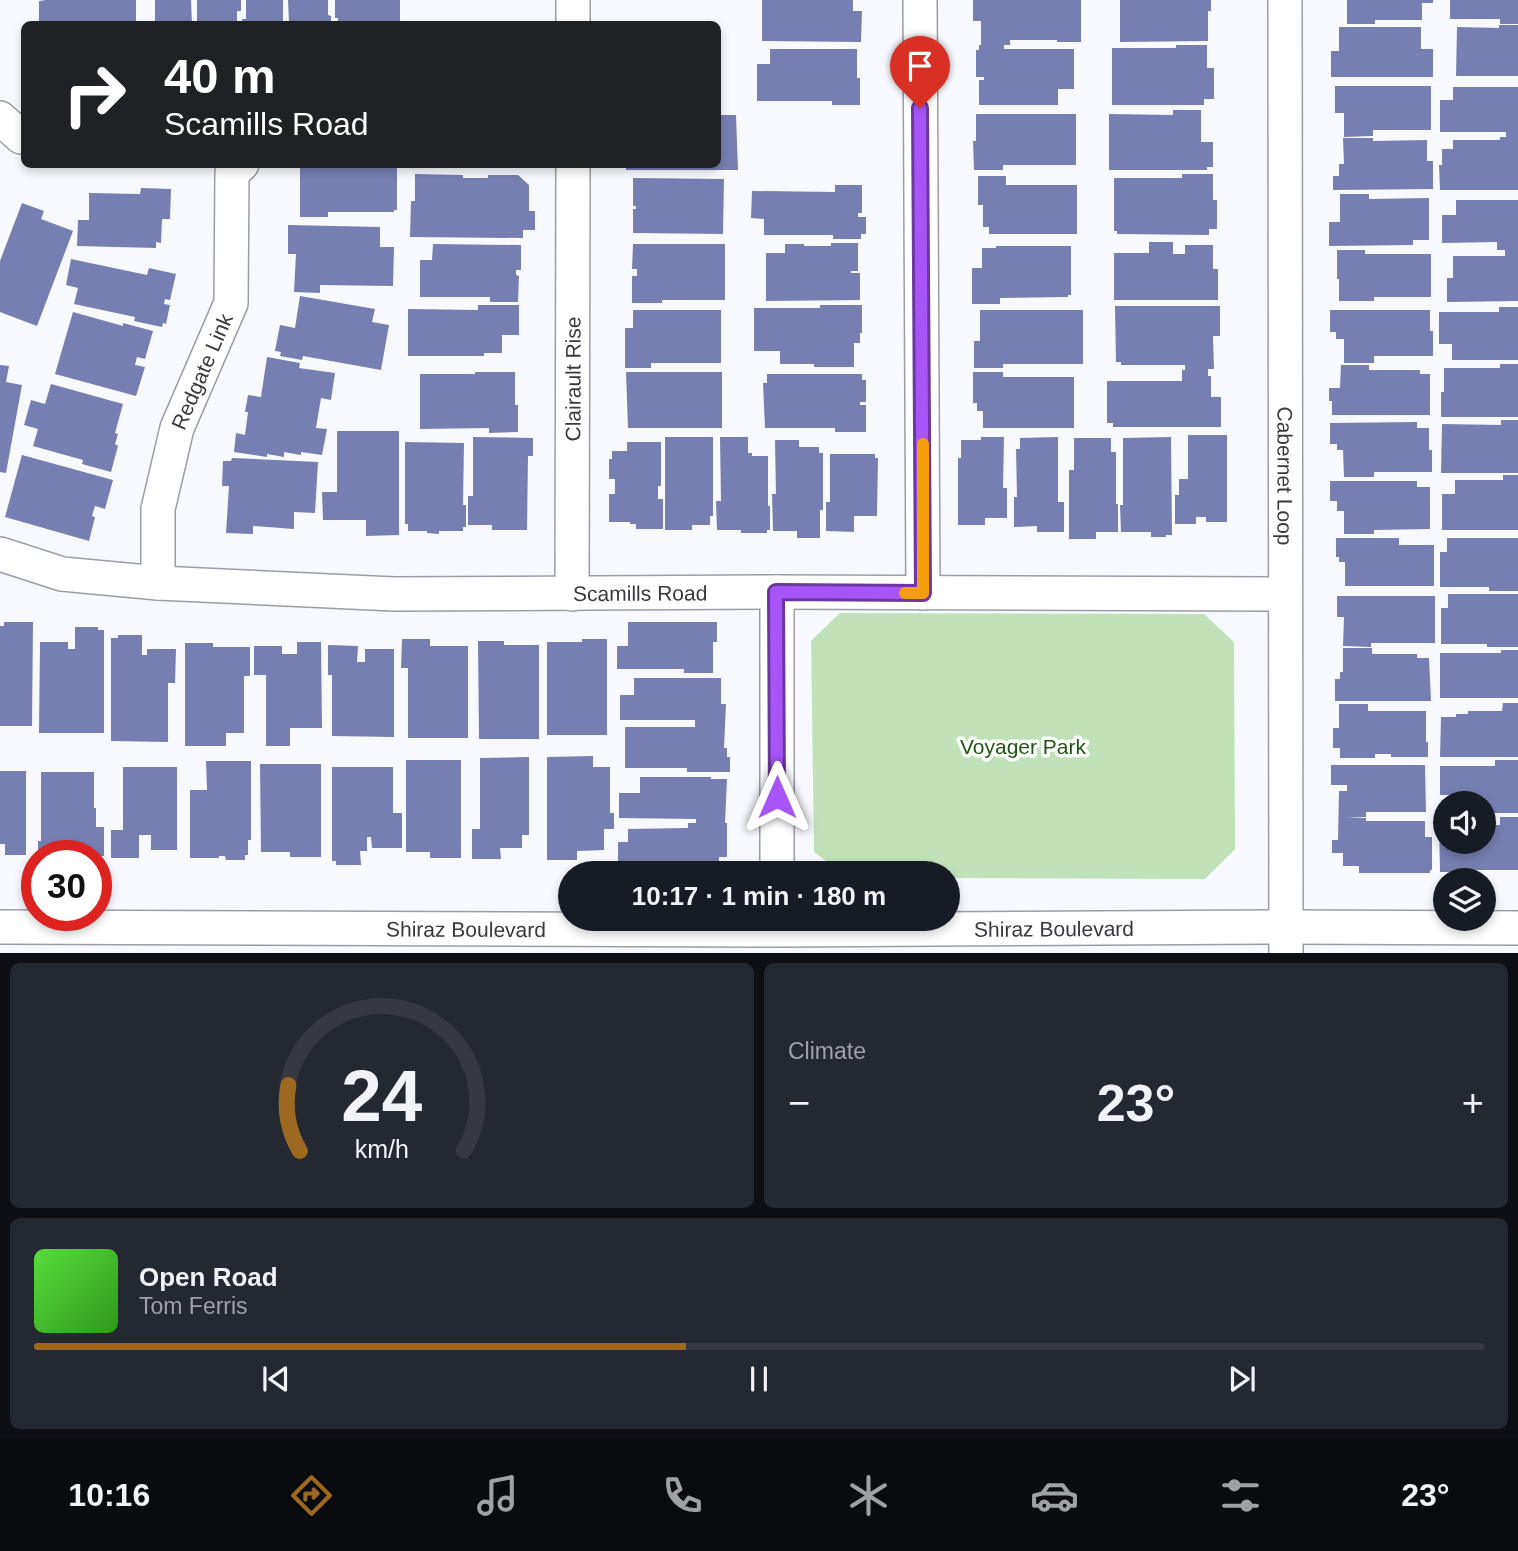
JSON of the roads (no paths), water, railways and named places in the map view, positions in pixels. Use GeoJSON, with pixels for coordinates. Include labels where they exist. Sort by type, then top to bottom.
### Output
{"type":"FeatureCollection","features":[{"type":"Feature","properties":{"kind":"street"},"geometry":{"type":"LineString","coordinates":[[573,0],[573,21]]}},
{"type":"Feature","properties":{"kind":"street"},"geometry":{"type":"LineString","coordinates":[[920,0],[923,593]]}},
{"type":"Feature","properties":{"kind":"street","name":"Cabernet Loop"},"geometry":{"type":"LineString","coordinates":[[1285,0],[1287,940]]}},
{"type":"Feature","properties":{"kind":"street"},"geometry":{"type":"LineString","coordinates":[[0,118],[21,137]]}},
{"type":"Feature","properties":{"kind":"street","name":"Redgate Link"},"geometry":{"type":"LineString","coordinates":[[158,583],[158,509],[177,428],[231,303],[232,168]]}},
{"type":"Feature","properties":{"kind":"street","name":"Clairault Rise"},"geometry":{"type":"LineString","coordinates":[[572,594],[573,168]]}},
{"type":"Feature","properties":{"kind":"street","name":"Scamills Road"},"geometry":{"type":"LineString","coordinates":[[0,554],[62,574],[158,583],[394,594],[1285,594]]}},
{"type":"Feature","properties":{"kind":"street"},"geometry":{"type":"LineString","coordinates":[[776,592],[777,861]]}},
{"type":"Feature","properties":{"kind":"street","name":"Shiraz Boulevard"},"geometry":{"type":"LineString","coordinates":[[0,927],[558,926]]}},
{"type":"Feature","properties":{"kind":"street","name":"Shiraz Boulevard"},"geometry":{"type":"LineString","coordinates":[[960,930],[1287,940],[1518,929]]}},
{"type":"Feature","properties":{"kind":"park label","name":"Voyager Park"},"geometry":{"type":"Point","coordinates":[1023,746]}}]}
